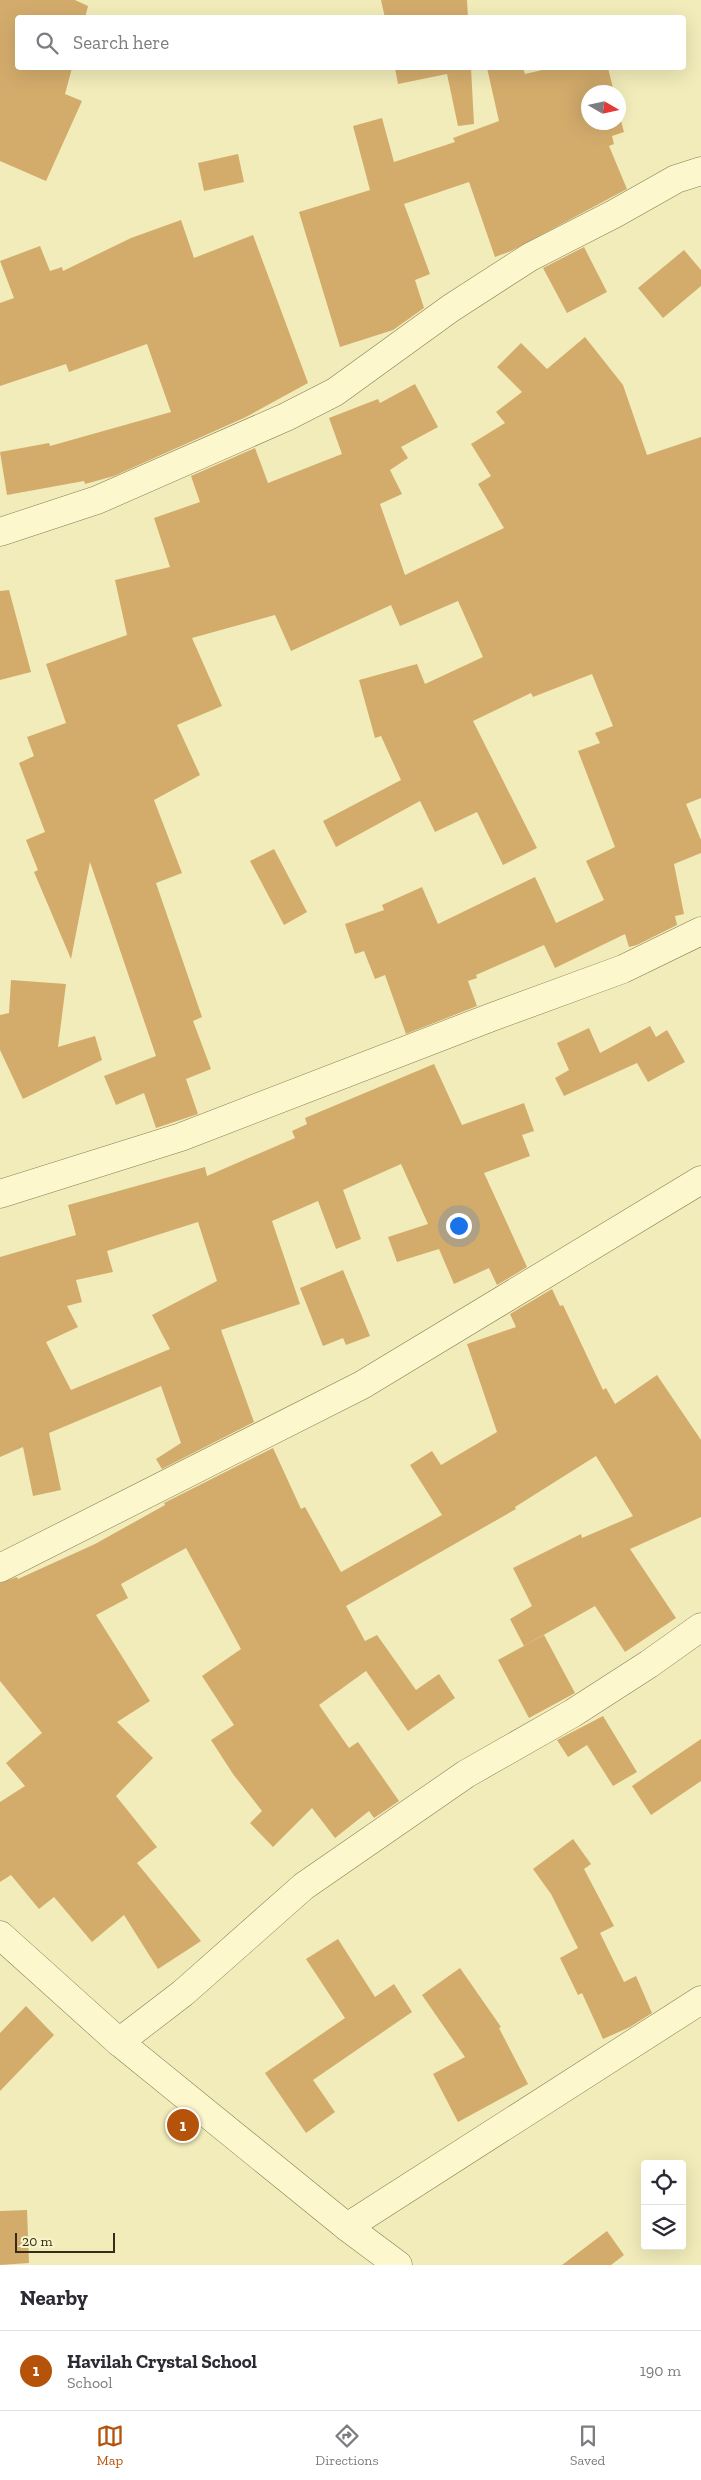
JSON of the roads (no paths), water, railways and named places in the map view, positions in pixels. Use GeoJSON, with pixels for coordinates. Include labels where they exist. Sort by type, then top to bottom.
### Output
{"type":"FeatureCollection","features":[{"type":"Feature","properties":{"kind":"street"},"geometry":{"type":"LineString","coordinates":[[0,532],[98,500],[286,417],[335,392],[451,308],[530,257],[614,214],[676,179],[701,171]]}},
{"type":"Feature","properties":{"kind":"street"},"geometry":{"type":"LineString","coordinates":[[0,1194],[181,1137],[492,1017],[623,970],[701,930]]}},
{"type":"Feature","properties":{"kind":"street"},"geometry":{"type":"LineString","coordinates":[[0,1568],[362,1385],[701,1180]]}},
{"type":"Feature","properties":{"kind":"street"},"geometry":{"type":"LineString","coordinates":[[119,2042],[182,1993],[304,1886],[466,1774],[573,1713],[649,1664],[701,1627]]}},
{"type":"Feature","properties":{"kind":"street"},"geometry":{"type":"LineString","coordinates":[[0,1935],[119,2042],[348,2227],[398,2265]]}},
{"type":"Feature","properties":{"kind":"street"},"geometry":{"type":"LineString","coordinates":[[348,2227],[701,2000]]}},
{"type":"Feature","properties":{"kind":"place","name":"Havilah Crystal School"},"geometry":{"type":"Point","coordinates":[183,2125]}}]}
